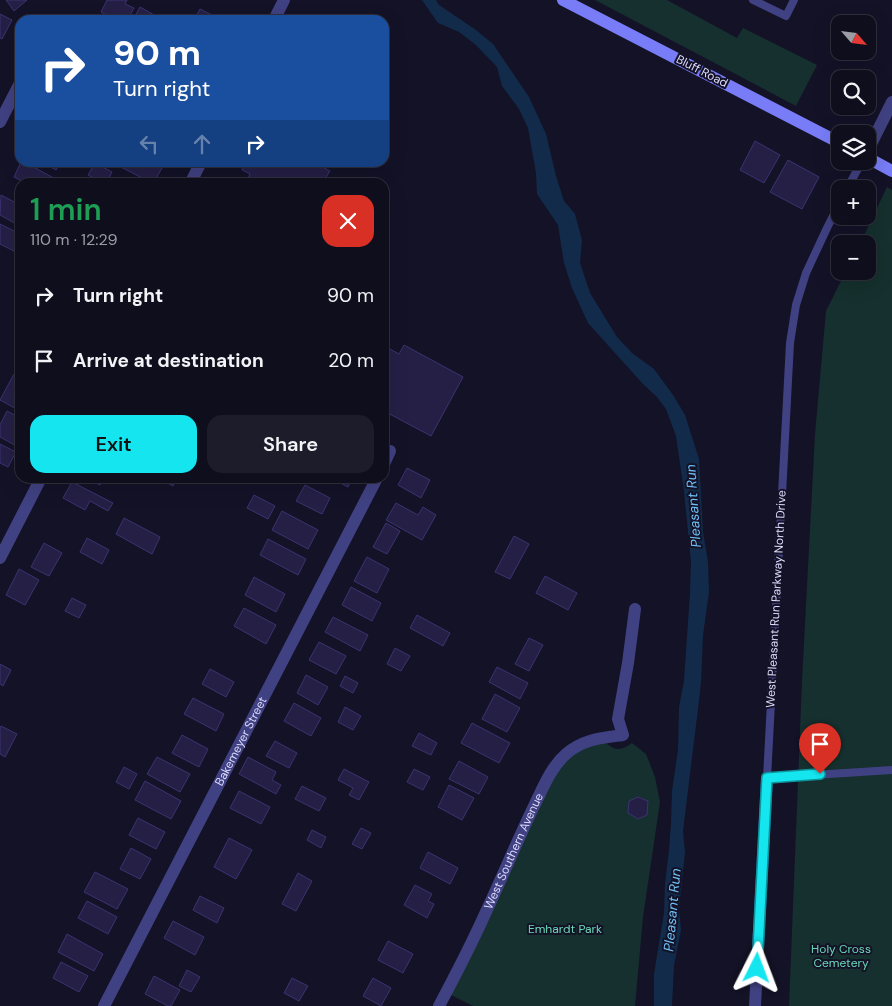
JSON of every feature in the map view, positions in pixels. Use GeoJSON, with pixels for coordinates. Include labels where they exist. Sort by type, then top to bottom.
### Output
{"type":"FeatureCollection","features":[{"type":"Feature","properties":{"kind":"main road","name":"Bluff Road"},"geometry":{"type":"LineString","coordinates":[[563,0],[831,138]]}},
{"type":"Feature","properties":{"kind":"main road"},"geometry":{"type":"LineString","coordinates":[[876,162],[892,171]]}},
{"type":"Feature","properties":{"kind":"street"},"geometry":{"type":"LineString","coordinates":[[276,15],[284,0]]}},
{"type":"Feature","properties":{"kind":"street"},"geometry":{"type":"LineString","coordinates":[[0,122],[15,93]]}},
{"type":"Feature","properties":{"kind":"street"},"geometry":{"type":"LineString","coordinates":[[876,134],[892,102]]}},
{"type":"Feature","properties":{"kind":"street"},"geometry":{"type":"LineString","coordinates":[[0,558],[38,483]]}},
{"type":"Feature","properties":{"kind":"street","name":"Bakemeyer Street"},"geometry":{"type":"LineString","coordinates":[[104,1006],[374,483]]}},
{"type":"Feature","properties":{"kind":"street","name":"West Southern Avenue"},"geometry":{"type":"LineString","coordinates":[[442,1005],[485,915],[517,841],[555,767],[561,759],[579,745],[592,740],[623,735],[618,719],[635,609]]}},
{"type":"Feature","properties":{"kind":"street","name":"West Pleasant Run Parkway North Drive"},"geometry":{"type":"LineString","coordinates":[[755,1006],[767,778]]}},
{"type":"Feature","properties":{"kind":"lane"},"geometry":{"type":"LineString","coordinates":[[753,0],[786,16],[794,0]]}},
{"type":"Feature","properties":{"kind":"lane","name":"West Pleasant Run Parkway North Drive"},"geometry":{"type":"LineString","coordinates":[[767,778],[791,334],[796,306],[806,273],[831,219]]}},
{"type":"Feature","properties":{"kind":"lane"},"geometry":{"type":"LineString","coordinates":[[767,778],[892,770]]}},
{"type":"Feature","properties":{"kind":"green space"},"geometry":{"type":"Polygon","coordinates":[[[595,0],[667,0],[737,38],[743,28],[817,65],[796,106],[595,0]]]}},
{"type":"Feature","properties":{"kind":"green space","name":"Holy Cross Cemetery"},"geometry":{"type":"Polygon","coordinates":[[[887,187],[892,190],[892,1006],[789,1006],[802,681],[815,434],[826,311],[842,280],[876,280],[876,235],[864,235],[869,225],[876,225],[876,210],[887,187]]]}},
{"type":"Feature","properties":{"kind":"green space","name":"Emhardt Park"},"geometry":{"type":"Polygon","coordinates":[[[605,742],[618,749],[632,743],[646,754],[655,777],[660,802],[643,917],[635,1006],[473,1006],[449,994],[551,778],[571,751],[605,742]]]}},
{"type":"Feature","properties":{"kind":"water","name":"Pleasant Run"},"geometry":{"type":"Polygon","coordinates":[[[422,0],[436,0],[439,5],[493,44],[529,97],[546,134],[564,201],[575,214],[582,240],[580,263],[590,293],[617,337],[632,353],[654,369],[673,395],[685,415],[699,459],[709,592],[703,635],[701,682],[683,831],[685,852],[679,909],[681,930],[674,965],[672,1006],[654,1006],[654,974],[664,913],[672,791],[678,750],[679,707],[684,681],[690,593],[691,562],[676,436],[666,409],[657,397],[588,323],[572,288],[564,263],[558,225],[537,194],[536,173],[528,128],[519,109],[502,86],[497,67],[476,45],[459,32],[438,23],[422,0]]]}},
{"type":"Feature","properties":{"kind":"building"},"geometry":{"type":"Polygon","coordinates":[[[6,0],[27,0],[14,11],[6,0]]]}},
{"type":"Feature","properties":{"kind":"building"},"geometry":{"type":"Polygon","coordinates":[[[107,0],[127,0],[125,4],[134,8],[130,15],[107,15],[101,12],[107,0]]]}},
{"type":"Feature","properties":{"kind":"building"},"geometry":{"type":"Polygon","coordinates":[[[140,7],[154,15],[136,15],[140,7]]]}},
{"type":"Feature","properties":{"kind":"building"},"geometry":{"type":"Polygon","coordinates":[[[200,9],[212,15],[197,15],[200,9]]]}},
{"type":"Feature","properties":{"kind":"building"},"geometry":{"type":"Polygon","coordinates":[[[0,14],[12,20],[2,39],[0,38],[0,14]]]}},
{"type":"Feature","properties":{"kind":"building"},"geometry":{"type":"Polygon","coordinates":[[[755,141],[780,155],[764,183],[740,170],[755,141]]]}},
{"type":"Feature","properties":{"kind":"building"},"geometry":{"type":"Polygon","coordinates":[[[788,160],[819,177],[802,209],[770,192],[788,160]]]}},
{"type":"Feature","properties":{"kind":"building"},"geometry":{"type":"Polygon","coordinates":[[[19,167],[33,167],[52,177],[16,178],[14,177],[19,167]]]}},
{"type":"Feature","properties":{"kind":"building"},"geometry":{"type":"Polygon","coordinates":[[[93,167],[103,167],[112,172],[109,178],[94,178],[88,175],[93,167]]]}},
{"type":"Feature","properties":{"kind":"building"},"geometry":{"type":"Polygon","coordinates":[[[121,167],[162,168],[156,178],[142,178],[121,167]]]}},
{"type":"Feature","properties":{"kind":"building"},"geometry":{"type":"Polygon","coordinates":[[[244,167],[322,167],[330,171],[326,178],[248,178],[250,174],[242,170],[244,167]]]}},
{"type":"Feature","properties":{"kind":"building"},"geometry":{"type":"Polygon","coordinates":[[[1,195],[15,202],[15,223],[0,215],[1,195]]]}},
{"type":"Feature","properties":{"kind":"building"},"geometry":{"type":"Polygon","coordinates":[[[0,224],[15,232],[15,249],[14,251],[0,244],[0,224]]]}},
{"type":"Feature","properties":{"kind":"building"},"geometry":{"type":"Polygon","coordinates":[[[404,345],[463,377],[431,436],[389,414],[389,349],[399,354],[404,345]]]}},
{"type":"Feature","properties":{"kind":"building"},"geometry":{"type":"Polygon","coordinates":[[[14,374],[15,408],[0,400],[14,374]]]}},
{"type":"Feature","properties":{"kind":"building"},"geometry":{"type":"Polygon","coordinates":[[[7,411],[15,415],[15,445],[0,437],[0,425],[7,411]]]}},
{"type":"Feature","properties":{"kind":"building"},"geometry":{"type":"Polygon","coordinates":[[[0,444],[15,452],[15,454],[8,467],[0,463],[0,444]]]}},
{"type":"Feature","properties":{"kind":"building"},"geometry":{"type":"Polygon","coordinates":[[[407,468],[430,480],[421,498],[398,485],[407,468]]]}},
{"type":"Feature","properties":{"kind":"building"},"geometry":{"type":"Polygon","coordinates":[[[71,483],[74,483],[113,503],[108,511],[90,501],[85,510],[63,498],[71,483]]]}},
{"type":"Feature","properties":{"kind":"building"},"geometry":{"type":"Polygon","coordinates":[[[340,483],[350,483],[348,487],[340,483]]]}},
{"type":"Feature","properties":{"kind":"building"},"geometry":{"type":"Polygon","coordinates":[[[305,485],[330,498],[322,514],[296,501],[305,485]]]}},
{"type":"Feature","properties":{"kind":"building"},"geometry":{"type":"Polygon","coordinates":[[[254,495],[275,506],[268,519],[247,508],[254,495]]]}},
{"type":"Feature","properties":{"kind":"building"},"geometry":{"type":"Polygon","coordinates":[[[396,503],[418,515],[423,507],[436,515],[422,540],[386,520],[396,503]]]}},
{"type":"Feature","properties":{"kind":"building"},"geometry":{"type":"Polygon","coordinates":[[[282,511],[318,530],[308,549],[272,530],[282,511]]]}},
{"type":"Feature","properties":{"kind":"building"},"geometry":{"type":"Polygon","coordinates":[[[124,518],[160,537],[152,554],[116,534],[124,518]]]}},
{"type":"Feature","properties":{"kind":"building"},"geometry":{"type":"Polygon","coordinates":[[[386,523],[400,531],[387,554],[373,547],[386,523]]]}},
{"type":"Feature","properties":{"kind":"building"},"geometry":{"type":"Polygon","coordinates":[[[514,536],[529,544],[510,579],[495,572],[514,536]]]}},
{"type":"Feature","properties":{"kind":"building"},"geometry":{"type":"Polygon","coordinates":[[[87,538],[109,550],[102,564],[80,552],[87,538]]]}},
{"type":"Feature","properties":{"kind":"building"},"geometry":{"type":"Polygon","coordinates":[[[268,539],[306,559],[298,575],[260,555],[268,539]]]}},
{"type":"Feature","properties":{"kind":"building"},"geometry":{"type":"Polygon","coordinates":[[[44,543],[62,553],[49,576],[31,567],[44,543]]]}},
{"type":"Feature","properties":{"kind":"building"},"geometry":{"type":"Polygon","coordinates":[[[367,557],[389,569],[377,593],[354,581],[367,557]]]}},
{"type":"Feature","properties":{"kind":"building"},"geometry":{"type":"Polygon","coordinates":[[[19,569],[39,580],[25,605],[6,595],[19,569]]]}},
{"type":"Feature","properties":{"kind":"building"},"geometry":{"type":"Polygon","coordinates":[[[545,576],[577,593],[568,610],[536,593],[545,576]]]}},
{"type":"Feature","properties":{"kind":"building"},"geometry":{"type":"Polygon","coordinates":[[[254,577],[285,594],[276,612],[245,595],[254,577]]]}},
{"type":"Feature","properties":{"kind":"building"},"geometry":{"type":"Polygon","coordinates":[[[351,587],[381,603],[372,621],[342,605],[351,587]]]}},
{"type":"Feature","properties":{"kind":"building"},"geometry":{"type":"Polygon","coordinates":[[[72,598],[86,605],[79,618],[65,611],[72,598]]]}},
{"type":"Feature","properties":{"kind":"building"},"geometry":{"type":"Polygon","coordinates":[[[244,608],[276,625],[266,644],[234,626],[244,608]]]}},
{"type":"Feature","properties":{"kind":"building"},"geometry":{"type":"Polygon","coordinates":[[[417,615],[450,633],[443,646],[410,628],[417,615]]]}},
{"type":"Feature","properties":{"kind":"building"},"geometry":{"type":"Polygon","coordinates":[[[333,617],[368,635],[360,651],[325,632],[333,617]]]}},
{"type":"Feature","properties":{"kind":"building"},"geometry":{"type":"Polygon","coordinates":[[[529,638],[543,645],[529,671],[515,664],[529,638]]]}},
{"type":"Feature","properties":{"kind":"building"},"geometry":{"type":"Polygon","coordinates":[[[319,642],[346,656],[336,674],[309,660],[319,642]]]}},
{"type":"Feature","properties":{"kind":"building"},"geometry":{"type":"Polygon","coordinates":[[[395,648],[410,656],[401,671],[387,664],[395,648]]]}},
{"type":"Feature","properties":{"kind":"building"},"geometry":{"type":"Polygon","coordinates":[[[0,664],[11,670],[3,686],[0,684],[0,664]]]}},
{"type":"Feature","properties":{"kind":"building"},"geometry":{"type":"Polygon","coordinates":[[[497,667],[528,683],[520,699],[489,682],[497,667]]]}},
{"type":"Feature","properties":{"kind":"building"},"geometry":{"type":"Polygon","coordinates":[[[210,669],[234,682],[226,697],[202,684],[210,669]]]}},
{"type":"Feature","properties":{"kind":"building"},"geometry":{"type":"Polygon","coordinates":[[[306,675],[328,687],[318,705],[297,693],[306,675]]]}},
{"type":"Feature","properties":{"kind":"building"},"geometry":{"type":"Polygon","coordinates":[[[345,676],[358,683],[353,693],[340,686],[345,676]]]}},
{"type":"Feature","properties":{"kind":"building"},"geometry":{"type":"Polygon","coordinates":[[[495,694],[520,708],[507,732],[482,719],[495,694]]]}},
{"type":"Feature","properties":{"kind":"building"},"geometry":{"type":"Polygon","coordinates":[[[193,698],[224,714],[216,731],[184,714],[193,698]]]}},
{"type":"Feature","properties":{"kind":"building"},"geometry":{"type":"Polygon","coordinates":[[[294,703],[321,718],[311,736],[284,721],[294,703]]]}},
{"type":"Feature","properties":{"kind":"building"},"geometry":{"type":"Polygon","coordinates":[[[345,707],[361,716],[353,730],[338,722],[345,707]]]}},
{"type":"Feature","properties":{"kind":"building"},"geometry":{"type":"Polygon","coordinates":[[[472,723],[510,743],[499,763],[461,743],[472,723]]]}},
{"type":"Feature","properties":{"kind":"building"},"geometry":{"type":"Polygon","coordinates":[[[1,726],[17,734],[5,757],[0,754],[1,726]]]}},
{"type":"Feature","properties":{"kind":"building"},"geometry":{"type":"Polygon","coordinates":[[[419,733],[437,743],[431,755],[412,746],[419,733]]]}},
{"type":"Feature","properties":{"kind":"building"},"geometry":{"type":"Polygon","coordinates":[[[182,735],[208,749],[199,767],[172,753],[182,735]]]}},
{"type":"Feature","properties":{"kind":"building"},"geometry":{"type":"Polygon","coordinates":[[[275,741],[297,753],[289,768],[266,756],[275,741]]]}},
{"type":"Feature","properties":{"kind":"building"},"geometry":{"type":"Polygon","coordinates":[[[157,757],[190,774],[180,792],[147,774],[157,757]]]}},
{"type":"Feature","properties":{"kind":"building"},"geometry":{"type":"Polygon","coordinates":[[[248,757],[276,772],[272,780],[281,785],[276,794],[239,774],[248,757]]]}},
{"type":"Feature","properties":{"kind":"building"},"geometry":{"type":"Polygon","coordinates":[[[459,761],[488,777],[479,794],[449,779],[459,761]]]}},
{"type":"Feature","properties":{"kind":"building"},"geometry":{"type":"Polygon","coordinates":[[[124,767],[137,774],[129,789],[116,782],[124,767]]]}},
{"type":"Feature","properties":{"kind":"building"},"geometry":{"type":"Polygon","coordinates":[[[344,769],[369,782],[359,800],[349,795],[353,788],[338,780],[344,769]]]}},
{"type":"Feature","properties":{"kind":"building"},"geometry":{"type":"Polygon","coordinates":[[[414,769],[430,777],[423,790],[407,782],[414,769]]]}},
{"type":"Feature","properties":{"kind":"building"},"geometry":{"type":"Polygon","coordinates":[[[145,781],[181,801],[171,819],[135,800],[145,781]]]}},
{"type":"Feature","properties":{"kind":"building"},"geometry":{"type":"Polygon","coordinates":[[[449,785],[474,798],[462,820],[438,807],[449,785]]]}},
{"type":"Feature","properties":{"kind":"building"},"geometry":{"type":"Polygon","coordinates":[[[302,786],[326,798],[319,811],[295,799],[302,786]]]}},
{"type":"Feature","properties":{"kind":"building"},"geometry":{"type":"Polygon","coordinates":[[[239,791],[270,807],[261,824],[230,808],[239,791]]]}},
{"type":"Feature","properties":{"kind":"building"},"geometry":{"type":"Polygon","coordinates":[[[638,797],[648,801],[647,815],[638,819],[628,813],[629,801],[638,797]]]}},
{"type":"Feature","properties":{"kind":"building"},"geometry":{"type":"Polygon","coordinates":[[[138,818],[165,832],[156,849],[129,835],[138,818]]]}},
{"type":"Feature","properties":{"kind":"building"},"geometry":{"type":"Polygon","coordinates":[[[361,828],[371,833],[362,849],[352,844],[361,828]]]}},
{"type":"Feature","properties":{"kind":"building"},"geometry":{"type":"Polygon","coordinates":[[[312,830],[326,837],[321,848],[307,840],[312,830]]]}},
{"type":"Feature","properties":{"kind":"building"},"geometry":{"type":"Polygon","coordinates":[[[229,838],[252,850],[236,879],[214,867],[229,838]]]}},
{"type":"Feature","properties":{"kind":"building"},"geometry":{"type":"Polygon","coordinates":[[[131,848],[151,859],[140,879],[120,869],[131,848]]]}},
{"type":"Feature","properties":{"kind":"building"},"geometry":{"type":"Polygon","coordinates":[[[428,852],[458,868],[450,884],[420,868],[428,852]]]}},
{"type":"Feature","properties":{"kind":"building"},"geometry":{"type":"Polygon","coordinates":[[[95,872],[128,889],[117,909],[84,892],[95,872]]]}},
{"type":"Feature","properties":{"kind":"building"},"geometry":{"type":"Polygon","coordinates":[[[298,873],[312,881],[296,911],[282,904],[298,873]]]}},
{"type":"Feature","properties":{"kind":"building"},"geometry":{"type":"Polygon","coordinates":[[[415,885],[432,894],[428,901],[434,904],[427,918],[404,905],[415,885]]]}},
{"type":"Feature","properties":{"kind":"building"},"geometry":{"type":"Polygon","coordinates":[[[200,896],[224,908],[217,923],[193,910],[200,896]]]}},
{"type":"Feature","properties":{"kind":"building"},"geometry":{"type":"Polygon","coordinates":[[[87,901],[117,917],[108,934],[78,918],[87,901]]]}},
{"type":"Feature","properties":{"kind":"building"},"geometry":{"type":"Polygon","coordinates":[[[173,921],[204,937],[195,955],[164,938],[173,921]]]}},
{"type":"Feature","properties":{"kind":"building"},"geometry":{"type":"Polygon","coordinates":[[[67,934],[103,954],[94,971],[58,952],[67,934]]]}},
{"type":"Feature","properties":{"kind":"building"},"geometry":{"type":"Polygon","coordinates":[[[388,941],[413,954],[403,973],[378,960],[388,941]]]}},
{"type":"Feature","properties":{"kind":"building"},"geometry":{"type":"Polygon","coordinates":[[[61,962],[88,976],[79,992],[53,978],[61,962]]]}},
{"type":"Feature","properties":{"kind":"building"},"geometry":{"type":"Polygon","coordinates":[[[187,970],[200,977],[191,992],[179,986],[187,970]]]}},
{"type":"Feature","properties":{"kind":"building"},"geometry":{"type":"Polygon","coordinates":[[[154,976],[180,990],[171,1006],[145,994],[154,976]]]}},
{"type":"Feature","properties":{"kind":"building"},"geometry":{"type":"Polygon","coordinates":[[[292,978],[308,986],[299,1001],[284,993],[292,978]]]}},
{"type":"Feature","properties":{"kind":"building"},"geometry":{"type":"Polygon","coordinates":[[[373,978],[391,988],[381,1006],[363,996],[373,978]]]}},
{"type":"Feature","properties":{"kind":"route"},"geometry":{"type":"LineString","coordinates":[[757,968],[767,778],[820,774]]}}]}
